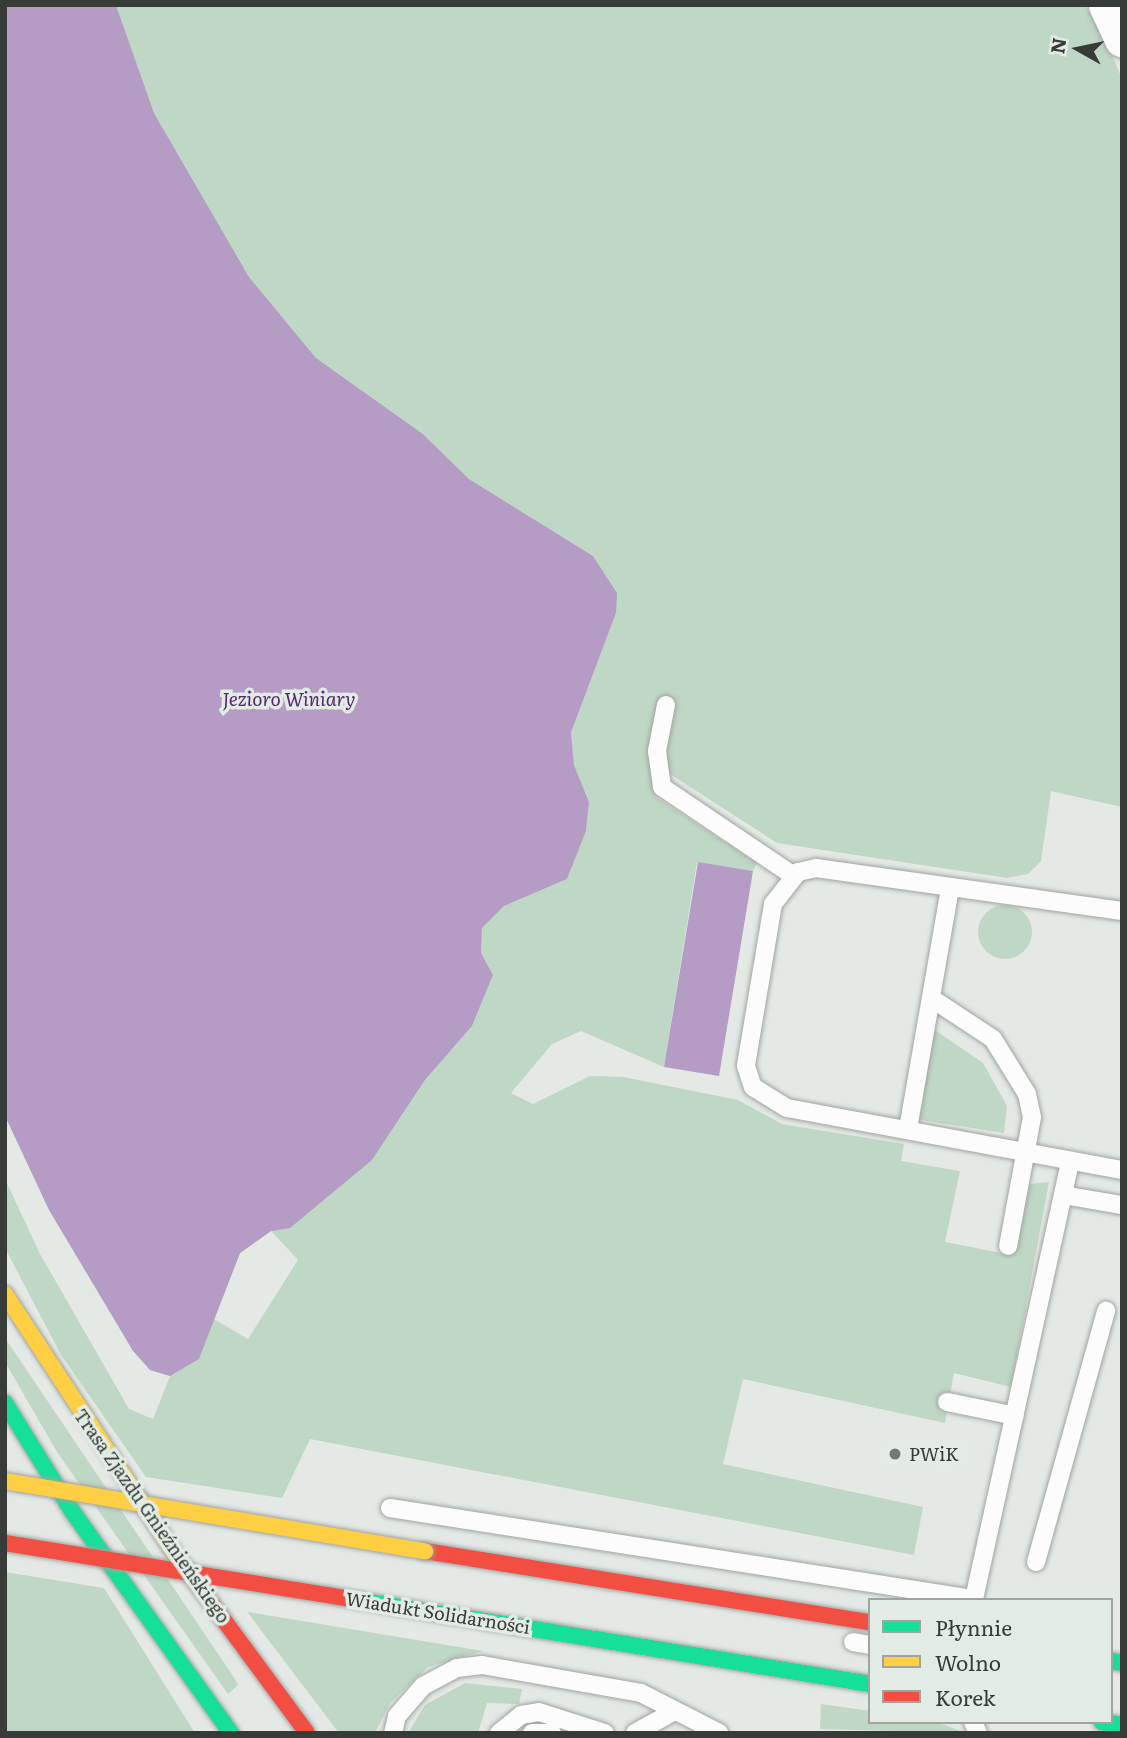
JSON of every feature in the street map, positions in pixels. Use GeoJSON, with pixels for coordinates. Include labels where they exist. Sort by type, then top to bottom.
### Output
{"type":"FeatureCollection","features":[{"type":"Feature","properties":{"kind":"street"},"geometry":{"type":"LineString","coordinates":[[1105,5],[1122,39]]}},
{"type":"Feature","properties":{"kind":"street","name":"Trasa Zjazdu Gnieźnieńskiego"},"geometry":{"type":"LineString","coordinates":[[5,1294],[167,1542],[307,1733]]}},
{"type":"Feature","properties":{"kind":"street"},"geometry":{"type":"LineString","coordinates":[[5,1403],[72,1511],[231,1733]]}},
{"type":"Feature","properties":{"kind":"street"},"geometry":{"type":"LineString","coordinates":[[5,1481],[868,1622]]}},
{"type":"Feature","properties":{"kind":"street","name":"Wiadukt Solidarności"},"geometry":{"type":"LineString","coordinates":[[5,1543],[868,1684]]}},
{"type":"Feature","properties":{"kind":"lane"},"geometry":{"type":"LineString","coordinates":[[667,705],[657,751],[662,787],[794,876]]}},
{"type":"Feature","properties":{"kind":"lane"},"geometry":{"type":"LineString","coordinates":[[1122,911],[950,889],[816,868],[794,876],[773,904],[746,1066],[753,1087],[787,1108],[1122,1170]]}},
{"type":"Feature","properties":{"kind":"lane"},"geometry":{"type":"LineString","coordinates":[[908,1129],[950,889]]}},
{"type":"Feature","properties":{"kind":"lane"},"geometry":{"type":"LineString","coordinates":[[931,998],[993,1039],[1010,1061],[1032,1117],[1008,1246]]}},
{"type":"Feature","properties":{"kind":"lane"},"geometry":{"type":"LineString","coordinates":[[974,1598],[1070,1162]]}},
{"type":"Feature","properties":{"kind":"lane"},"geometry":{"type":"LineString","coordinates":[[1063,1195],[1122,1205]]}},
{"type":"Feature","properties":{"kind":"lane"},"geometry":{"type":"LineString","coordinates":[[1036,1562],[1106,1311]]}},
{"type":"Feature","properties":{"kind":"lane"},"geometry":{"type":"LineString","coordinates":[[947,1402],[1015,1416]]}},
{"type":"Feature","properties":{"kind":"lane"},"geometry":{"type":"LineString","coordinates":[[390,1508],[968,1598]]}},
{"type":"Feature","properties":{"kind":"lane"},"geometry":{"type":"LineString","coordinates":[[393,1733],[397,1716],[423,1686],[457,1668],[482,1665],[641,1693],[673,1712],[719,1733]]}},
{"type":"Feature","properties":{"kind":"lane"},"geometry":{"type":"LineString","coordinates":[[499,1733],[521,1715],[538,1712],[605,1733]]}},
{"type":"Feature","properties":{"kind":"lane"},"geometry":{"type":"LineString","coordinates":[[635,1733],[673,1712]]}},
{"type":"Feature","properties":{"kind":"lane"},"geometry":{"type":"LineString","coordinates":[[532,1733],[552,1733]]}},
{"type":"Feature","properties":{"kind":"green space"},"geometry":{"type":"Polygon","coordinates":[[[116,5],[1085,5],[1108,45],[1122,79],[1122,807],[1051,791],[1041,861],[1028,874],[1007,878],[777,843],[670,774],[656,797],[757,863],[753,871],[697,862],[664,1067],[581,1031],[552,1044],[511,1093],[533,1104],[590,1076],[623,1077],[738,1100],[782,1124],[904,1144],[901,1161],[960,1171],[945,1242],[1012,1255],[1030,1184],[1049,1182],[1011,1387],[954,1373],[945,1423],[743,1379],[723,1464],[923,1507],[914,1555],[310,1439],[282,1498],[146,1477],[61,1355],[5,1248],[5,1179],[40,1254],[129,1409],[153,1419],[170,1376],[150,1370],[44,1200],[372,1160],[425,1080],[472,1026],[493,975],[481,953],[482,928],[504,906],[567,879],[586,831],[589,802],[574,765],[571,734],[616,613],[593,556],[469,479],[423,434],[316,358],[249,277],[154,113],[116,5]],[[271,1231],[240,1253],[214,1319],[248,1339],[298,1260],[271,1231]]]}},
{"type":"Feature","properties":{"kind":"green space"},"geometry":{"type":"Polygon","coordinates":[[[1005,905],[1024,913],[1032,932],[1024,951],[1005,959],[986,951],[978,932],[986,913],[1005,905]]]}},
{"type":"Feature","properties":{"kind":"green space"},"geometry":{"type":"Polygon","coordinates":[[[932,1028],[983,1063],[1007,1106],[1004,1133],[915,1119],[932,1028]]]}},
{"type":"Feature","properties":{"kind":"green space"},"geometry":{"type":"Polygon","coordinates":[[[5,1338],[233,1676],[238,1685],[228,1694],[57,1452],[5,1362],[5,1338]]]}},
{"type":"Feature","properties":{"kind":"green space"},"geometry":{"type":"Polygon","coordinates":[[[5,1572],[104,1588],[195,1733],[5,1733],[5,1572]]]}},
{"type":"Feature","properties":{"kind":"green space"},"geometry":{"type":"Polygon","coordinates":[[[248,1613],[483,1651],[428,1667],[390,1703],[375,1733],[339,1733],[248,1613]]]}},
{"type":"Feature","properties":{"kind":"green space"},"geometry":{"type":"Polygon","coordinates":[[[465,1683],[522,1689],[519,1704],[487,1703],[478,1733],[408,1733],[425,1705],[465,1683]]]}},
{"type":"Feature","properties":{"kind":"green space"},"geometry":{"type":"Polygon","coordinates":[[[821,1704],[868,1711],[868,1724],[942,1724],[967,1733],[820,1729],[821,1704]]]}},
{"type":"Feature","properties":{"kind":"water","name":"Jezioro Winiary"},"geometry":{"type":"Polygon","coordinates":[[[5,5],[116,5],[154,113],[249,277],[316,358],[423,434],[469,479],[593,556],[617,593],[616,613],[571,733],[574,765],[589,802],[586,831],[567,879],[504,906],[482,928],[481,953],[493,975],[472,1026],[425,1080],[372,1160],[290,1228],[271,1231],[240,1253],[199,1359],[170,1376],[150,1370],[133,1351],[49,1210],[5,1116],[5,5]]]}},
{"type":"Feature","properties":{"kind":"water"},"geometry":{"type":"Polygon","coordinates":[[[698,862],[753,871],[719,1076],[664,1067],[698,862]]]}},
{"type":"Feature","properties":{"kind":"traffic: fast"},"geometry":{"type":"LineString","coordinates":[[5,1403],[72,1511],[231,1733]]}},
{"type":"Feature","properties":{"kind":"traffic: fast"},"geometry":{"type":"LineString","coordinates":[[350,1599],[868,1684]]}},
{"type":"Feature","properties":{"kind":"traffic: fast"},"geometry":{"type":"LineString","coordinates":[[1113,1661],[1122,1663]]}},
{"type":"Feature","properties":{"kind":"traffic: fast"},"geometry":{"type":"LineString","coordinates":[[1113,1724],[1122,1725]]}},
{"type":"Feature","properties":{"kind":"traffic: slow"},"geometry":{"type":"LineString","coordinates":[[5,1294],[178,1558]]}},
{"type":"Feature","properties":{"kind":"traffic: slow"},"geometry":{"type":"LineString","coordinates":[[5,1481],[425,1551]]}},
{"type":"Feature","properties":{"kind":"traffic: jam"},"geometry":{"type":"LineString","coordinates":[[5,1543],[350,1599]]}},
{"type":"Feature","properties":{"kind":"traffic: jam"},"geometry":{"type":"LineString","coordinates":[[425,1551],[868,1622]]}},
{"type":"Feature","properties":{"kind":"traffic: jam"},"geometry":{"type":"LineString","coordinates":[[178,1558],[307,1733]]}},
{"type":"Feature","properties":{"kind":"place","name":"PWiK"},"geometry":{"type":"Point","coordinates":[895,1454]}}]}
